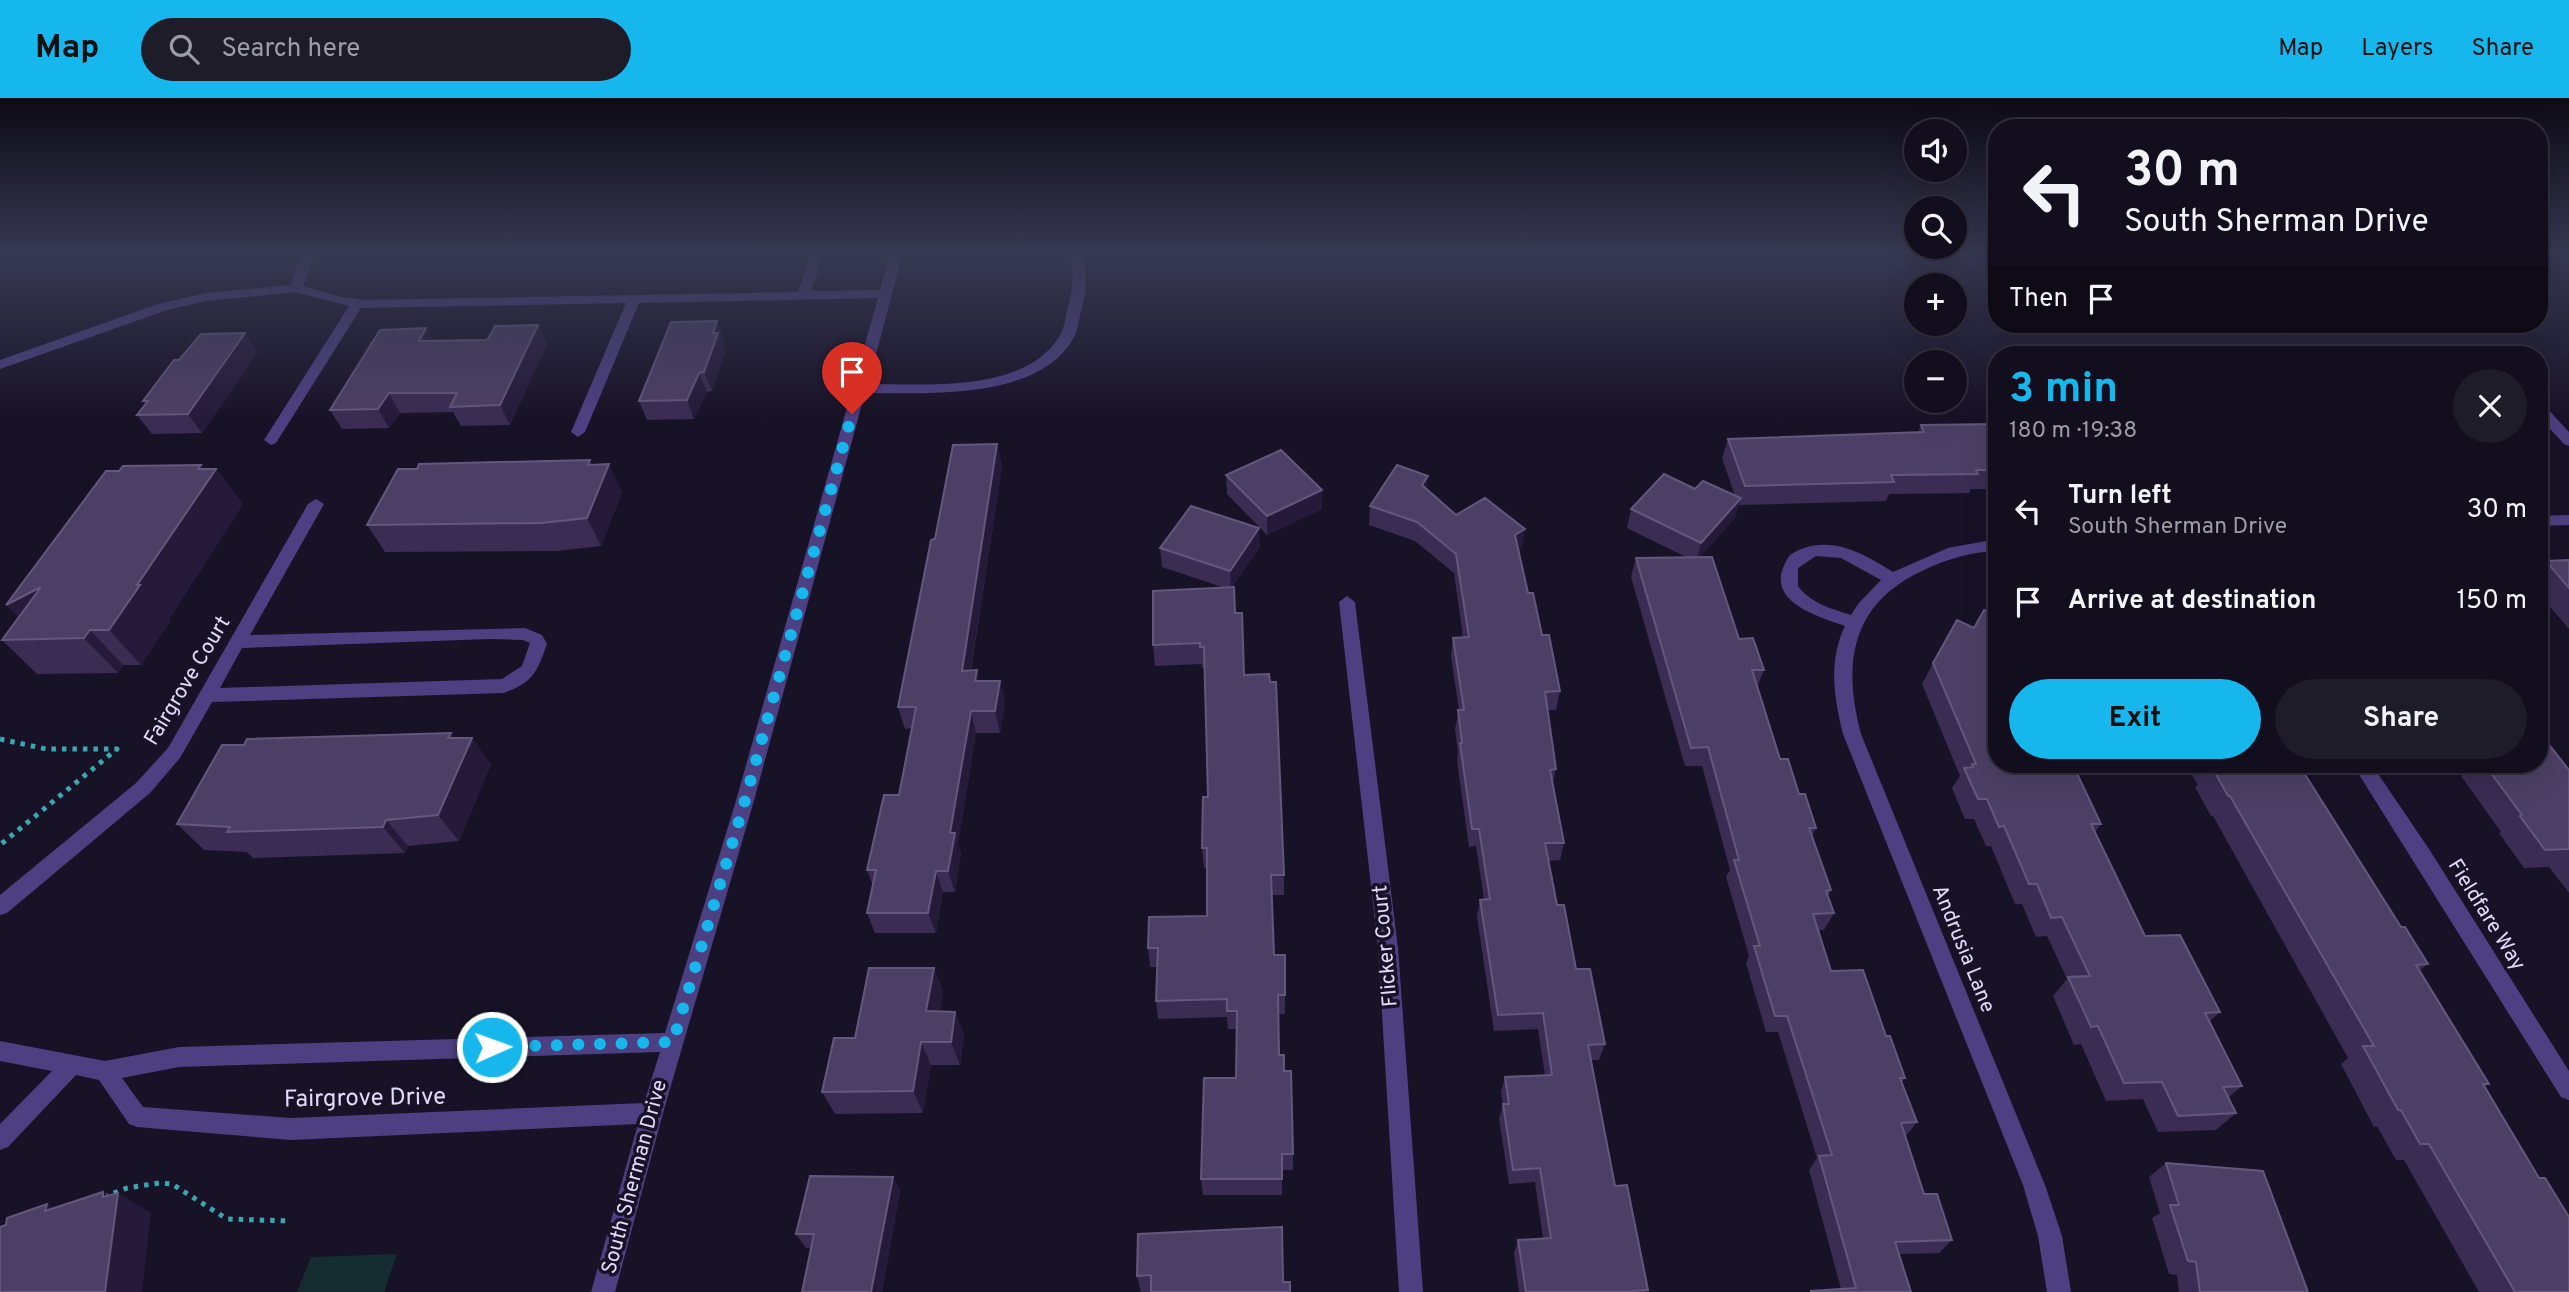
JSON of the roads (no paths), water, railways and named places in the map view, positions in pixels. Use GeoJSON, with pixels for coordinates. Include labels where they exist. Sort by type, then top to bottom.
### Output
{"type":"FeatureCollection","features":[{"type":"Feature","properties":{"kind":"street"},"geometry":{"type":"LineString","coordinates":[[0,365],[158,309]]}},
{"type":"Feature","properties":{"kind":"street"},"geometry":{"type":"LineString","coordinates":[[271,440],[354,309]]}},
{"type":"Feature","properties":{"kind":"street"},"geometry":{"type":"LineString","coordinates":[[578,432],[630,309]]}},
{"type":"Feature","properties":{"kind":"street","name":"South Sherman Drive"},"geometry":{"type":"LineString","coordinates":[[603,1292],[652,1113],[744,804],[882,309]]}},
{"type":"Feature","properties":{"kind":"street"},"geometry":{"type":"LineString","coordinates":[[860,388],[957,387],[1003,380],[1039,368],[1054,356],[1068,335],[1076,309]]}},
{"type":"Feature","properties":{"kind":"street"},"geometry":{"type":"LineString","coordinates":[[2548,418],[2569,441]]}},
{"type":"Feature","properties":{"kind":"street","name":"Fairgrove Court"},"geometry":{"type":"LineString","coordinates":[[0,908],[143,788],[174,753],[316,504]]}},
{"type":"Feature","properties":{"kind":"street"},"geometry":{"type":"LineString","coordinates":[[2548,521],[2569,520]]}},
{"type":"Feature","properties":{"kind":"street","name":"Andrusia Lane"},"geometry":{"type":"LineString","coordinates":[[1988,547],[1938,556],[1910,569],[1873,596],[1854,623],[1847,639],[1841,669],[1842,695],[1848,723],[2034,1185],[2050,1236],[2059,1292]]}},
{"type":"Feature","properties":{"kind":"street"},"geometry":{"type":"LineString","coordinates":[[1854,623],[1808,606],[1793,590],[1788,570],[1799,557],[1813,550],[1846,553],[1863,560],[1893,580]]}},
{"type":"Feature","properties":{"kind":"street","name":"Flicker Court"},"geometry":{"type":"LineString","coordinates":[[1347,602],[1388,948],[1411,1292]]}},
{"type":"Feature","properties":{"kind":"street"},"geometry":{"type":"LineString","coordinates":[[209,695],[503,686],[521,681],[527,674],[539,644],[536,639],[525,634],[489,633],[239,642]]}},
{"type":"Feature","properties":{"kind":"street","name":"Fieldfare Way"},"geometry":{"type":"LineString","coordinates":[[2367,773],[2569,1090]]}},
{"type":"Feature","properties":{"kind":"street"},"geometry":{"type":"LineString","coordinates":[[0,1051],[105,1071],[178,1057],[673,1042]]}},
{"type":"Feature","properties":{"kind":"street"},"geometry":{"type":"LineString","coordinates":[[0,1139],[72,1065]]}},
{"type":"Feature","properties":{"kind":"street","name":"Fairgrove Drive"},"geometry":{"type":"LineString","coordinates":[[105,1071],[137,1117],[228,1126],[347,1128],[652,1113]]}}]}
